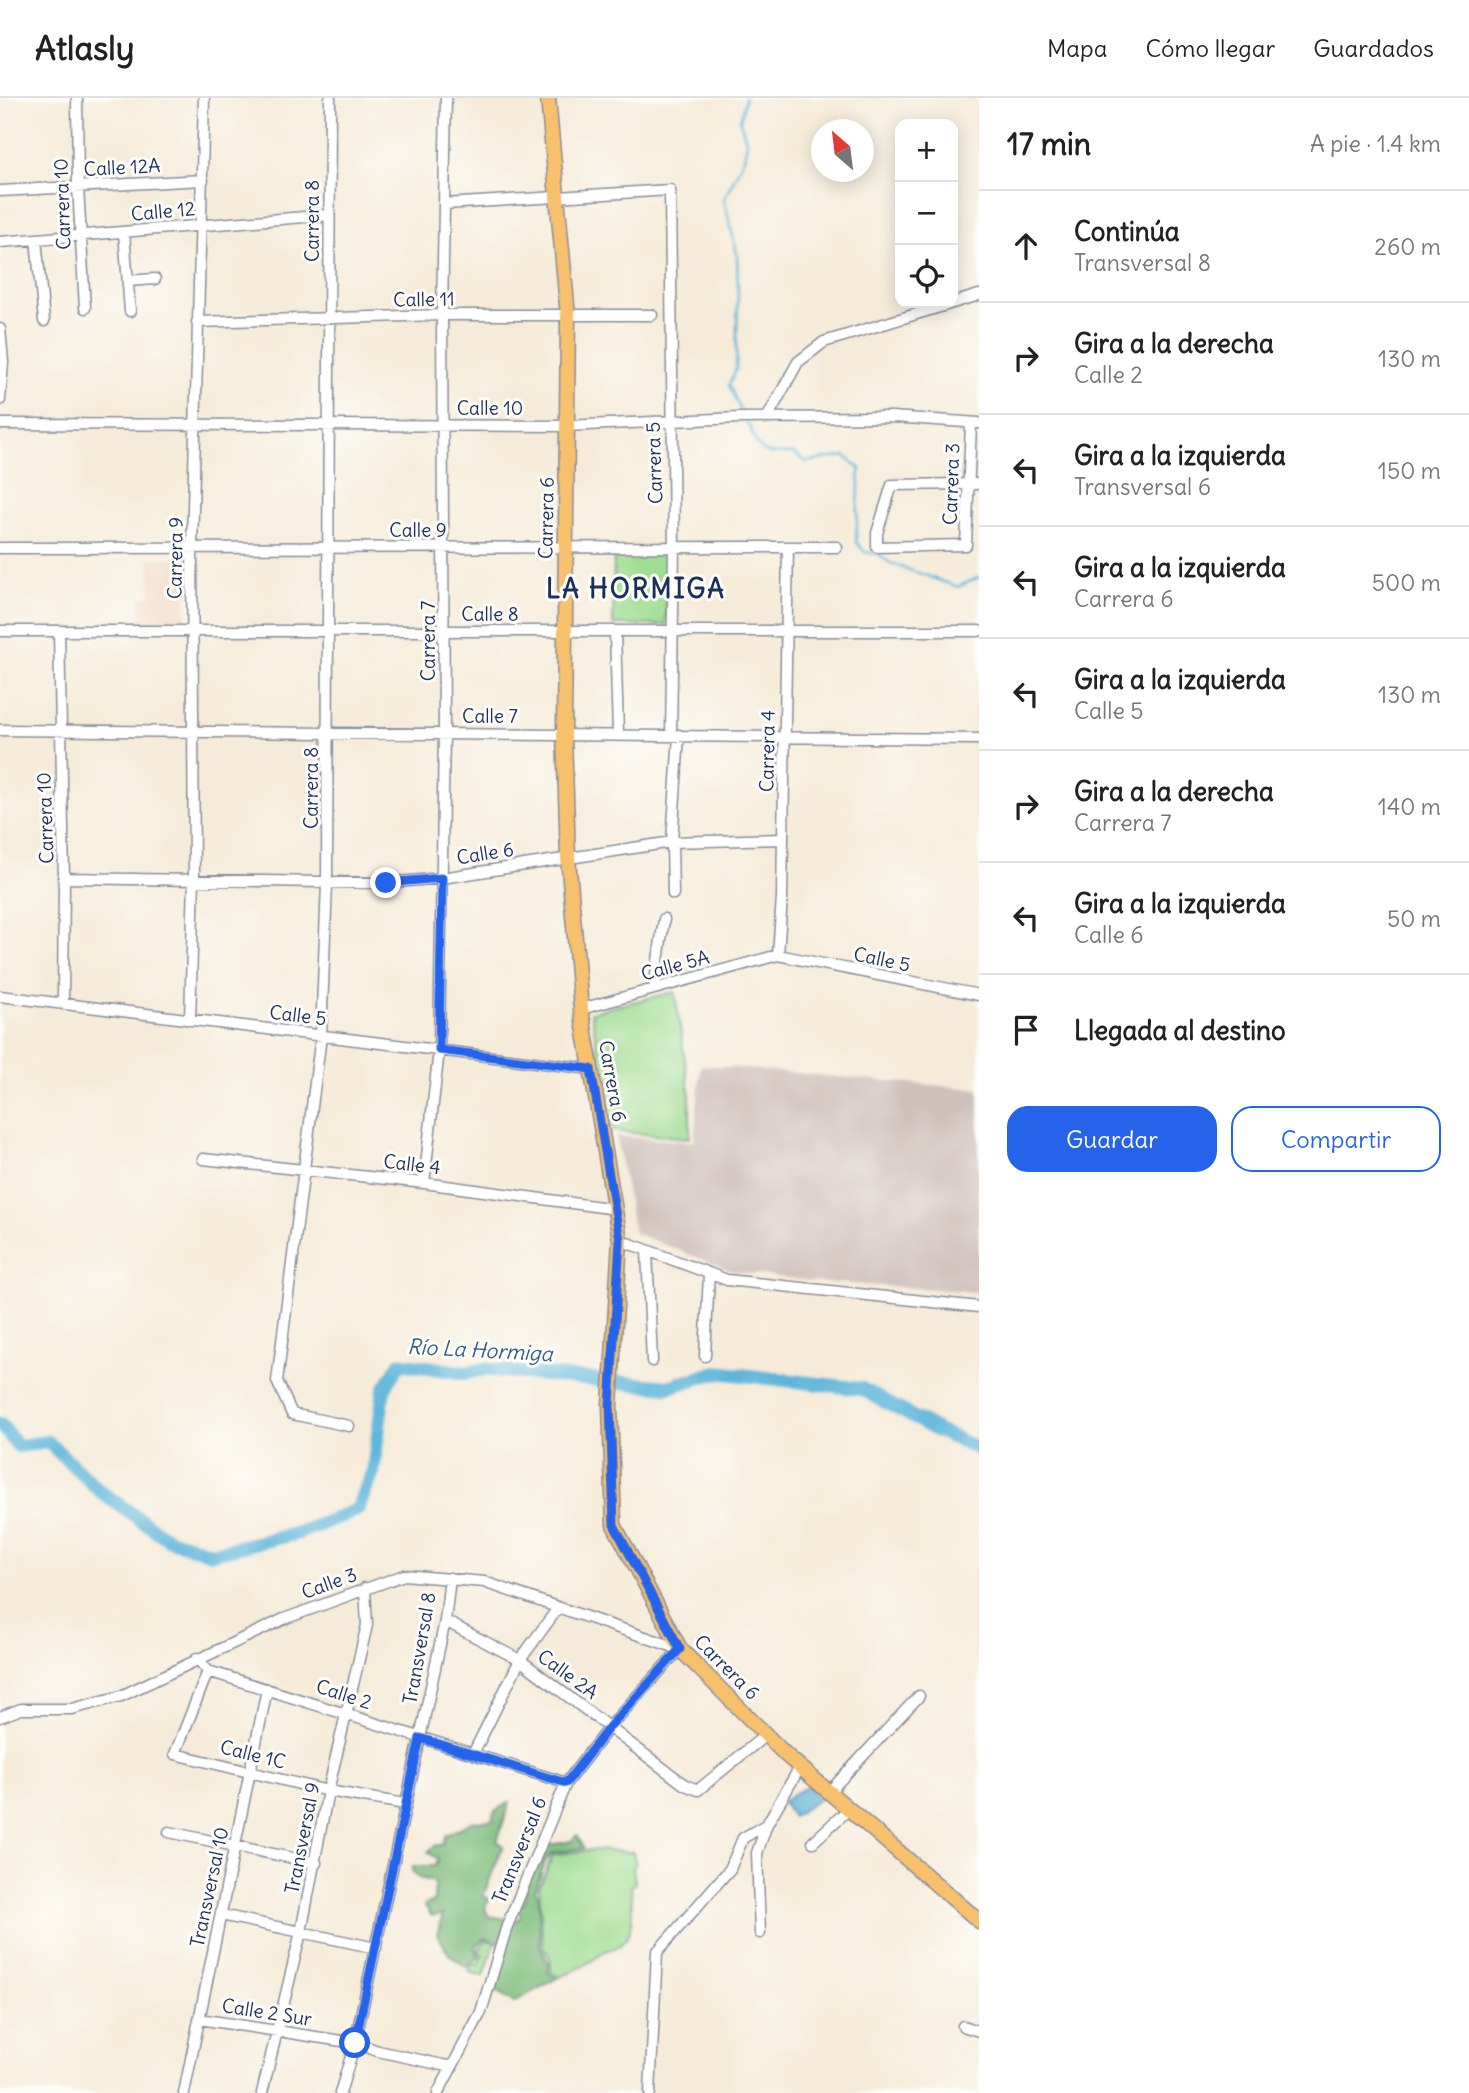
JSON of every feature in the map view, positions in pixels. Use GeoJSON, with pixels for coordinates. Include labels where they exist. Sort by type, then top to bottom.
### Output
{"type":"FeatureCollection","features":[{"type":"Feature","properties":{"kind":"main road","name":"Carrera 6"},"geometry":{"type":"LineString","coordinates":[[548,98],[568,316],[564,547],[564,734],[568,857],[581,1009],[620,1240],[610,1405],[614,1525],[680,1649],[800,1767],[979,1921]]}},
{"type":"Feature","properties":{"kind":"street","name":"Carrera 10"},"geometry":{"type":"LineString","coordinates":[[77,98],[78,187],[85,308]]}},
{"type":"Feature","properties":{"kind":"street","name":"Carrera 9"},"geometry":{"type":"LineString","coordinates":[[190,1020],[194,878],[192,547],[204,98]]}},
{"type":"Feature","properties":{"kind":"street","name":"Carrera 8"},"geometry":{"type":"LineString","coordinates":[[330,98],[327,884],[321,1036],[277,1381],[292,1413],[349,1426]]}},
{"type":"Feature","properties":{"kind":"street","name":"Carrera 7"},"geometry":{"type":"LineString","coordinates":[[424,1183],[439,1050],[446,547],[442,316],[446,98]]}},
{"type":"Feature","properties":{"kind":"street","name":"Calle 12A"},"geometry":{"type":"LineString","coordinates":[[0,191],[203,180]]}},
{"type":"Feature","properties":{"kind":"street","name":"Carrera 5"},"geometry":{"type":"LineString","coordinates":[[558,197],[670,190],[670,423],[675,735],[673,894]]}},
{"type":"Feature","properties":{"kind":"street"},"geometry":{"type":"LineString","coordinates":[[445,204],[558,197]]}},
{"type":"Feature","properties":{"kind":"street","name":"Calle 12"},"geometry":{"type":"LineString","coordinates":[[0,242],[329,215]]}},
{"type":"Feature","properties":{"kind":"street"},"geometry":{"type":"LineString","coordinates":[[124,232],[130,311]]}},
{"type":"Feature","properties":{"kind":"street"},"geometry":{"type":"LineString","coordinates":[[36,239],[44,321]]}},
{"type":"Feature","properties":{"kind":"street"},"geometry":{"type":"LineString","coordinates":[[128,281],[155,279]]}},
{"type":"Feature","properties":{"kind":"street"},"geometry":{"type":"LineString","coordinates":[[767,418],[798,362],[824,342],[979,295]]}},
{"type":"Feature","properties":{"kind":"street","name":"Calle 11"},"geometry":{"type":"LineString","coordinates":[[197,322],[442,316],[652,315]]}},
{"type":"Feature","properties":{"kind":"street"},"geometry":{"type":"LineString","coordinates":[[0,329],[3,362],[0,400]]}},
{"type":"Feature","properties":{"kind":"street","name":"Calle 10"},"geometry":{"type":"LineString","coordinates":[[0,424],[566,426],[738,418],[892,417],[975,424]]}},
{"type":"Feature","properties":{"kind":"street","name":"Carrera 3"},"geometry":{"type":"LineString","coordinates":[[974,484],[892,485],[877,533],[877,547],[966,545],[974,484],[975,424]]}},
{"type":"Feature","properties":{"kind":"street","name":"Carrera 4"},"geometry":{"type":"LineString","coordinates":[[778,955],[783,839],[788,547]]}},
{"type":"Feature","properties":{"kind":"street","name":"Calle 9"},"geometry":{"type":"LineString","coordinates":[[0,548],[836,547]]}},
{"type":"Feature","properties":{"kind":"street","name":"Calle 8"},"geometry":{"type":"LineString","coordinates":[[0,631],[979,631]]}},
{"type":"Feature","properties":{"kind":"street","name":"Carrera 10"},"geometry":{"type":"LineString","coordinates":[[59,631],[64,877],[63,1004]]}},
{"type":"Feature","properties":{"kind":"street"},"geometry":{"type":"LineString","coordinates":[[615,631],[618,734]]}},
{"type":"Feature","properties":{"kind":"street","name":"Calle 7"},"geometry":{"type":"LineString","coordinates":[[0,730],[979,739]]}},
{"type":"Feature","properties":{"kind":"street","name":"Calle 6"},"geometry":{"type":"LineString","coordinates":[[64,877],[194,878],[327,884],[442,878],[672,842],[783,839]]}},
{"type":"Feature","properties":{"kind":"street"},"geometry":{"type":"LineString","coordinates":[[654,989],[664,919]]}},
{"type":"Feature","properties":{"kind":"street","name":"Calle 5A"},"geometry":{"type":"LineString","coordinates":[[581,1009],[778,955]]}},
{"type":"Feature","properties":{"kind":"street","name":"Calle 5"},"geometry":{"type":"LineString","coordinates":[[778,955],[946,991],[979,995]]}},
{"type":"Feature","properties":{"kind":"street","name":"Calle 5"},"geometry":{"type":"LineString","coordinates":[[0,996],[591,1069]]}},
{"type":"Feature","properties":{"kind":"street","name":"Calle 4"},"geometry":{"type":"LineString","coordinates":[[203,1159],[424,1183],[616,1209]]}},
{"type":"Feature","properties":{"kind":"street"},"geometry":{"type":"LineString","coordinates":[[620,1240],[727,1280],[979,1307]]}},
{"type":"Feature","properties":{"kind":"street"},"geometry":{"type":"LineString","coordinates":[[647,1251],[652,1361]]}},
{"type":"Feature","properties":{"kind":"street"},"geometry":{"type":"LineString","coordinates":[[705,1356],[709,1274]]}},
{"type":"Feature","properties":{"kind":"street","name":"Calle 3"},"geometry":{"type":"LineString","coordinates":[[0,1717],[21,1709],[72,1709],[121,1696],[284,1619],[404,1575],[484,1582],[680,1649]]}},
{"type":"Feature","properties":{"kind":"street","name":"Transversal 8"},"geometry":{"type":"LineString","coordinates":[[340,2093],[355,2043],[376,1948],[445,1621],[450,1578]]}},
{"type":"Feature","properties":{"kind":"street","name":"Transversal 9"},"geometry":{"type":"LineString","coordinates":[[262,2093],[274,2032],[301,1932],[328,1791],[367,1625],[365,1588]]}},
{"type":"Feature","properties":{"kind":"street"},"geometry":{"type":"LineString","coordinates":[[472,1754],[520,1660],[558,1608]]}},
{"type":"Feature","properties":{"kind":"street","name":"Calle 2A"},"geometry":{"type":"LineString","coordinates":[[445,1621],[520,1660],[685,1785],[698,1790],[768,1734]]}},
{"type":"Feature","properties":{"kind":"street","name":"Transversal 6"},"geometry":{"type":"LineString","coordinates":[[438,2093],[481,2012],[507,1926],[566,1783],[610,1726],[680,1649]]}},
{"type":"Feature","properties":{"kind":"street"},"geometry":{"type":"LineString","coordinates":[[197,1658],[208,1671]]}},
{"type":"Feature","properties":{"kind":"street","name":"Calle 2"},"geometry":{"type":"LineString","coordinates":[[208,1671],[566,1783]]}},
{"type":"Feature","properties":{"kind":"street","name":"Calle 1C"},"geometry":{"type":"LineString","coordinates":[[208,1671],[175,1754],[251,1770],[328,1791],[405,1804]]}},
{"type":"Feature","properties":{"kind":"street","name":"Transversal 10"},"geometry":{"type":"LineString","coordinates":[[184,2093],[267,1689]]}},
{"type":"Feature","properties":{"kind":"street"},"geometry":{"type":"LineString","coordinates":[[829,1792],[919,1696]]}},
{"type":"Feature","properties":{"kind":"street"},"geometry":{"type":"LineString","coordinates":[[760,1933],[757,1853],[767,1825],[800,1767]]}},
{"type":"Feature","properties":{"kind":"street"},"geometry":{"type":"LineString","coordinates":[[813,1842],[849,1809]]}},
{"type":"Feature","properties":{"kind":"street"},"geometry":{"type":"LineString","coordinates":[[650,2093],[657,1952],[730,1869],[743,1838],[767,1825]]}},
{"type":"Feature","properties":{"kind":"street"},"geometry":{"type":"LineString","coordinates":[[169,1832],[316,1863]]}},
{"type":"Feature","properties":{"kind":"street"},"geometry":{"type":"LineString","coordinates":[[220,1915],[376,1948]]}},
{"type":"Feature","properties":{"kind":"street","name":"Calle 2 Sur"},"geometry":{"type":"LineString","coordinates":[[199,2019],[355,2043],[378,2051],[452,2067]]}},
{"type":"Feature","properties":{"kind":"street"},"geometry":{"type":"LineString","coordinates":[[962,2026],[979,2031]]}},
{"type":"Feature","properties":{"kind":"shaded area"},"geometry":{"type":"Polygon","coordinates":[[[150,558],[187,558],[186,622],[140,622],[140,598],[150,597],[150,558]]]}},
{"type":"Feature","properties":{"kind":"shaded area"},"geometry":{"type":"Polygon","coordinates":[[[701,1065],[979,1089],[979,1292],[818,1282],[732,1271],[634,1233],[616,1136],[694,1142],[701,1065]]]}},
{"type":"Feature","properties":{"kind":"green space"},"geometry":{"type":"Polygon","coordinates":[[[614,552],[666,552],[666,625],[613,625],[614,552]]]}},
{"type":"Feature","properties":{"kind":"green space"},"geometry":{"type":"Polygon","coordinates":[[[675,992],[690,1096],[690,1138],[612,1131],[591,1012],[675,992]]]}},
{"type":"Feature","properties":{"kind":"green space"},"geometry":{"type":"Polygon","coordinates":[[[510,1802],[497,1841],[503,1846],[483,1896],[490,1899],[485,1907],[488,1916],[508,1919],[499,1943],[485,1938],[475,1947],[480,1957],[466,1967],[449,1954],[437,1934],[443,1914],[432,1916],[424,1905],[434,1901],[435,1882],[419,1878],[412,1871],[413,1866],[436,1866],[438,1860],[428,1852],[434,1846],[443,1844],[445,1836],[471,1822],[493,1820],[495,1811],[510,1802]]]}},
{"type":"Feature","properties":{"kind":"green space"},"geometry":{"type":"Polygon","coordinates":[[[545,1835],[550,1845],[572,1841],[577,1835],[584,1848],[552,1853],[545,1862],[535,1891],[539,1896],[540,1946],[549,1965],[548,1973],[557,1978],[514,2002],[497,1991],[492,1993],[511,1924],[521,1916],[518,1906],[524,1903],[526,1888],[545,1835]]]}},
{"type":"Feature","properties":{"kind":"green space"},"geometry":{"type":"Polygon","coordinates":[[[590,1850],[633,1852],[636,1864],[633,1867],[635,1883],[631,1887],[630,1928],[628,1935],[617,1947],[560,1977],[551,1972],[550,1958],[543,1947],[539,1887],[553,1855],[590,1850]]]}},
{"type":"Feature","properties":{"kind":"green space"},"geometry":{"type":"Polygon","coordinates":[[[486,1940],[495,1942],[484,1976],[469,1972],[471,1964],[478,1965],[483,1955],[478,1950],[486,1940]]]}},
{"type":"Feature","properties":{"kind":"water"},"geometry":{"type":"Polygon","coordinates":[[[808,1785],[818,1800],[792,1817],[782,1802],[808,1785]]]}},
{"type":"Feature","properties":{"kind":"waterway"},"geometry":{"type":"LineString","coordinates":[[742,414],[729,385],[736,369],[738,291],[737,254],[724,199],[744,158],[747,143],[740,121],[745,98]]}},
{"type":"Feature","properties":{"kind":"waterway"},"geometry":{"type":"LineString","coordinates":[[746,423],[764,451],[776,454],[793,453],[806,462],[845,456],[860,469],[856,542],[865,552],[878,554],[890,563],[958,587],[979,577]]}},
{"type":"Feature","properties":{"kind":"waterway","name":"Río La Hormiga"},"geometry":{"type":"LineString","coordinates":[[0,1424],[18,1446],[48,1442],[101,1492],[168,1539],[212,1553],[298,1533],[357,1510],[373,1472],[384,1389],[400,1363],[466,1373],[485,1369],[668,1387],[717,1372],[862,1389],[938,1431],[979,1449]]}},
{"type":"Feature","properties":{"kind":"district","name":"LA HORMIGA"},"geometry":{"type":"Point","coordinates":[636,588]}},
{"type":"Feature","properties":{"kind":"route"},"geometry":{"type":"LineString","coordinates":[[355,2043],[420,1738],[566,1783],[610,1726],[680,1649],[614,1525],[610,1405],[620,1240],[591,1069],[439,1050],[442,878],[386,883]]}}]}
